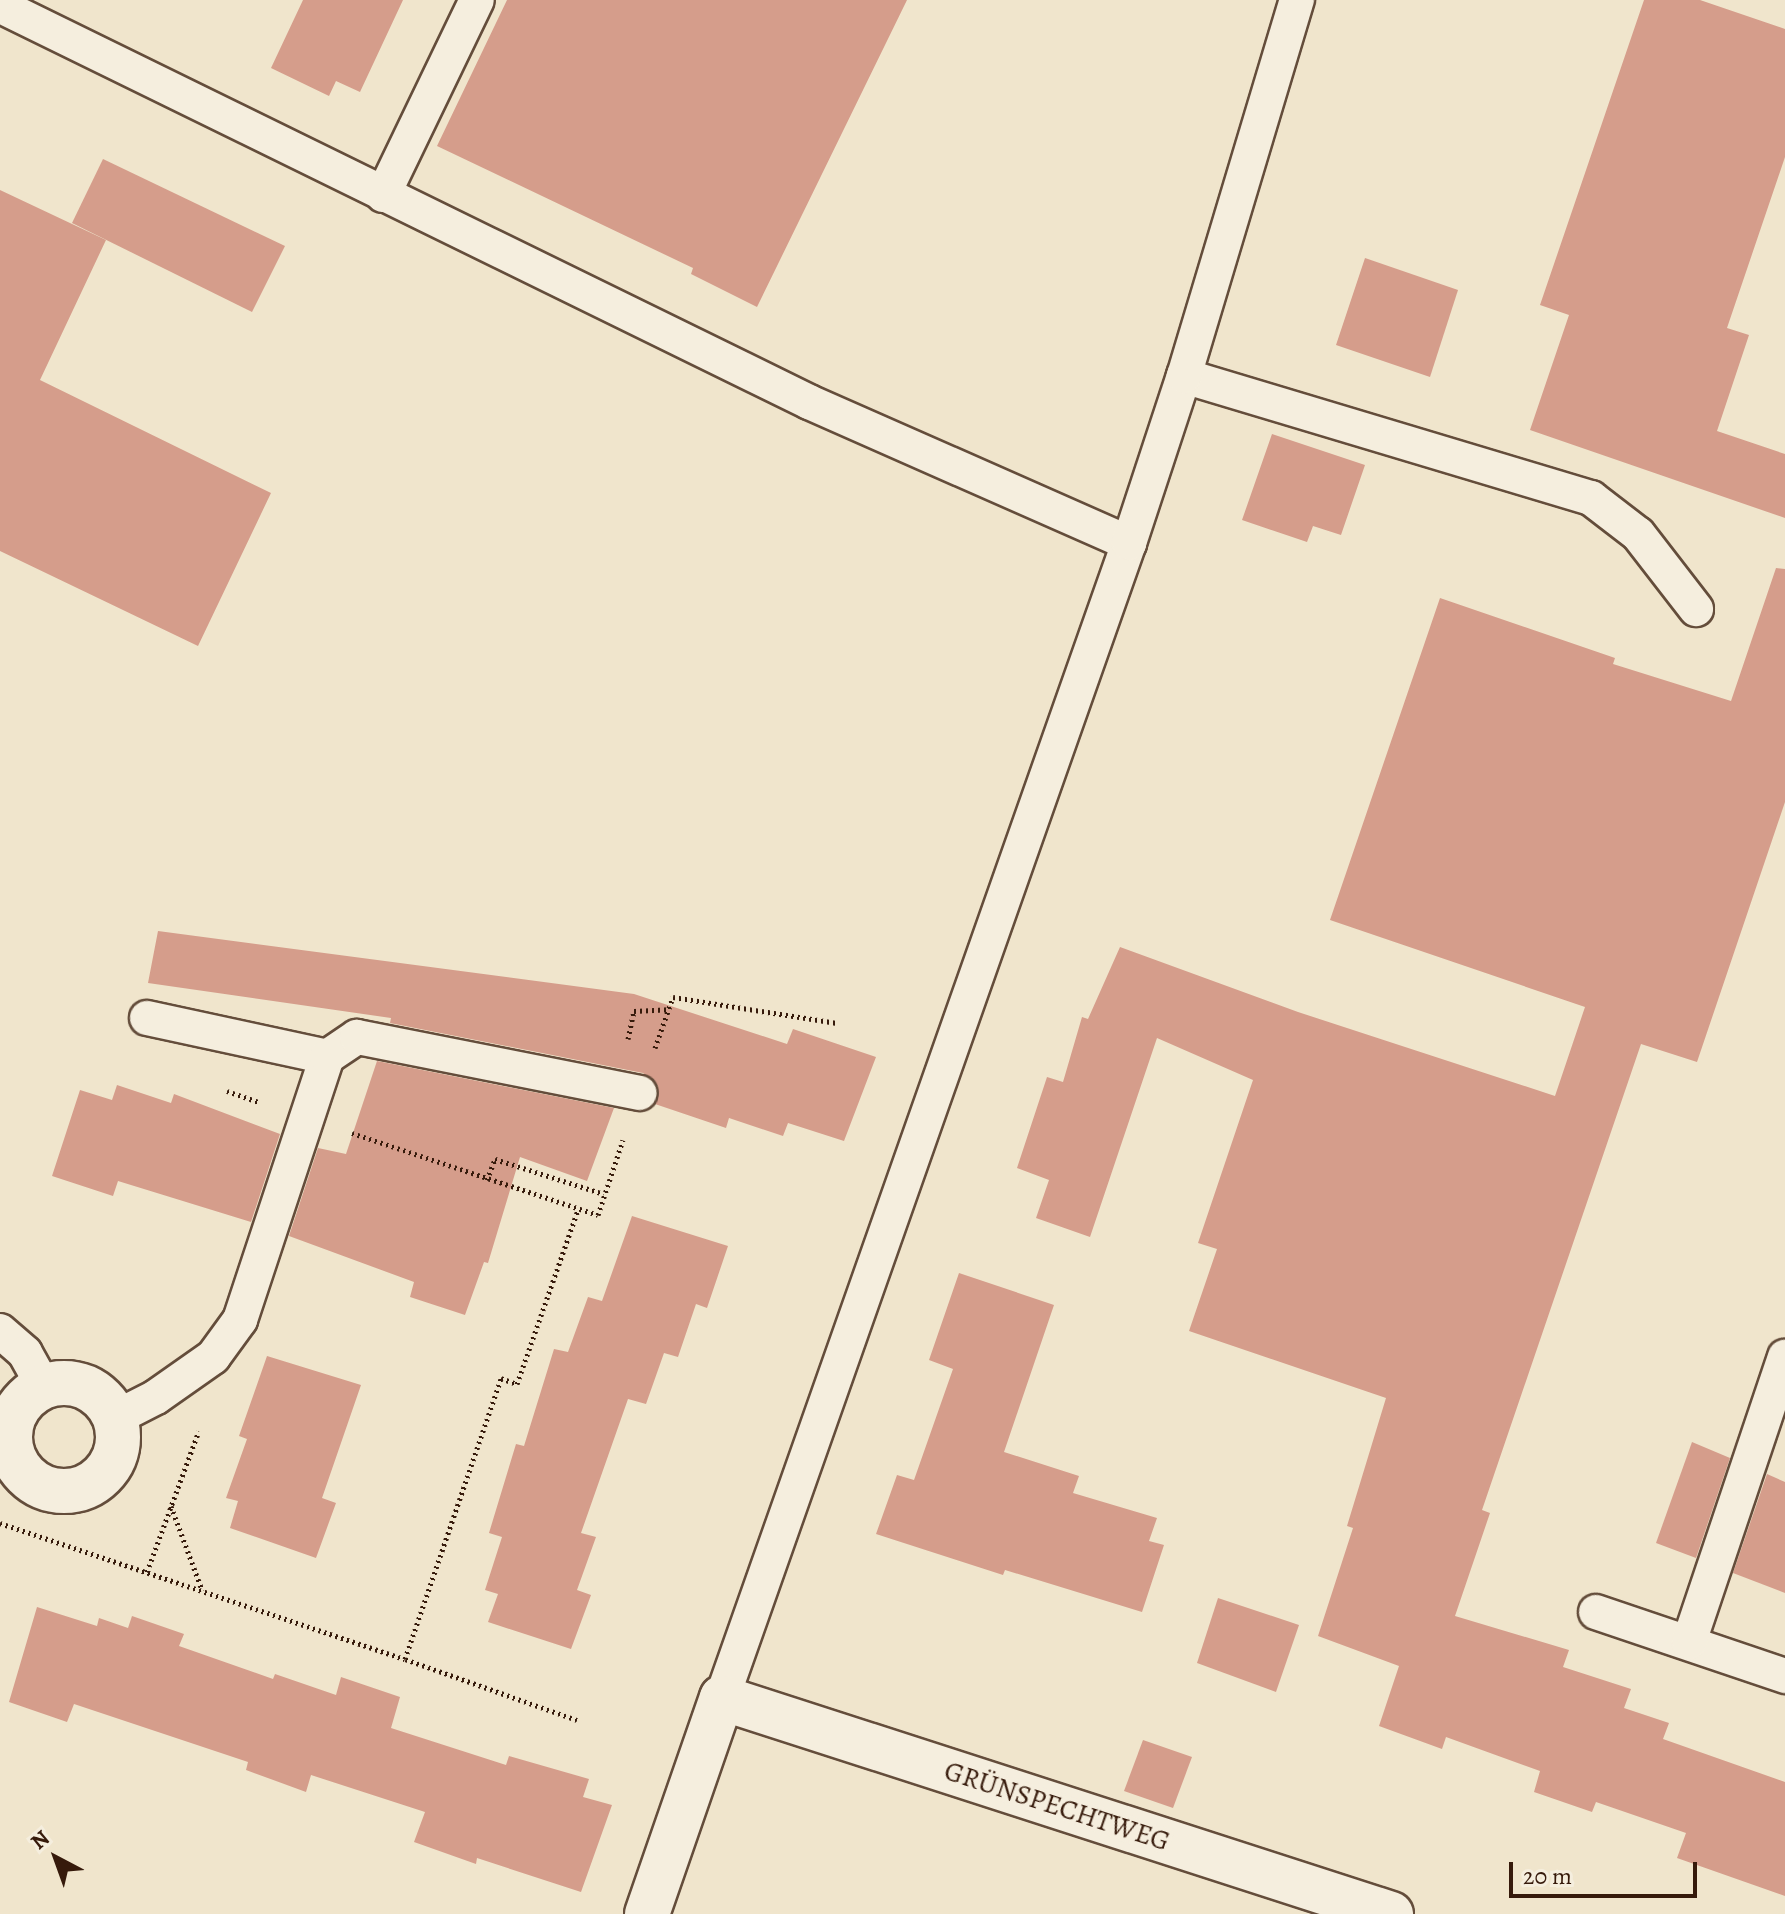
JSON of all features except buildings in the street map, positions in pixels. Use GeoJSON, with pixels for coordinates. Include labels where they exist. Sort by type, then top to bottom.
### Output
{"type":"FeatureCollection","features":[{"type":"Feature","properties":{"kind":"street"},"geometry":{"type":"LineString","coordinates":[[61,1383],[94,1392],[107,1404],[115,1418],[115,1454],[94,1483],[76,1490],[58,1491],[8,1468],[11,1425],[28,1396],[44,1387],[61,1383]]}},
{"type":"Feature","properties":{"kind":"street"},"geometry":{"type":"LineString","coordinates":[[647,1914],[722,1698]]}},
{"type":"Feature","properties":{"kind":"street","name":"GRÜNSPECHTWEG"},"geometry":{"type":"LineString","coordinates":[[722,1698],[1391,1914]]}},
{"type":"Feature","properties":{"kind":"lane"},"geometry":{"type":"LineString","coordinates":[[383,195],[477,0]]}},
{"type":"Feature","properties":{"kind":"lane"},"geometry":{"type":"LineString","coordinates":[[722,1698],[1129,543],[1184,376],[1297,0]]}},
{"type":"Feature","properties":{"kind":"lane"},"geometry":{"type":"LineString","coordinates":[[9,10],[809,402],[1129,543]]}},
{"type":"Feature","properties":{"kind":"lane"},"geometry":{"type":"LineString","coordinates":[[1184,376],[1591,498],[1638,534],[1696,609]]}},
{"type":"Feature","properties":{"kind":"lane"},"geometry":{"type":"LineString","coordinates":[[147,1018],[327,1057]]}},
{"type":"Feature","properties":{"kind":"lane"},"geometry":{"type":"LineString","coordinates":[[115,1418],[156,1397],[213,1357],[240,1320],[270,1219],[327,1057],[357,1037],[639,1093]]}},
{"type":"Feature","properties":{"kind":"lane"},"geometry":{"type":"LineString","coordinates":[[0,1331],[25,1353],[44,1387]]}},
{"type":"Feature","properties":{"kind":"lane"},"geometry":{"type":"LineString","coordinates":[[1689,1642],[1785,1357]]}},
{"type":"Feature","properties":{"kind":"lane"},"geometry":{"type":"LineString","coordinates":[[1596,1612],[1785,1676]]}},
{"type":"Feature","properties":{"kind":"path"},"geometry":{"type":"LineString","coordinates":[[624,1052],[634,1011],[669,1009]]}},
{"type":"Feature","properties":{"kind":"path"},"geometry":{"type":"LineString","coordinates":[[487,1180],[495,1159],[604,1194]]}},
{"type":"Feature","properties":{"kind":"path"},"geometry":{"type":"LineString","coordinates":[[405,1659],[501,1378],[517,1384],[578,1210],[513,1188]]}},
{"type":"Feature","properties":{"kind":"path"},"geometry":{"type":"LineString","coordinates":[[147,1572],[202,1420]]}},
{"type":"Feature","properties":{"kind":"path"},"geometry":{"type":"LineString","coordinates":[[171,1506],[203,1591]]}},
{"type":"Feature","properties":{"kind":"path"},"geometry":{"type":"LineString","coordinates":[[0,1523],[577,1720]]}}]}
